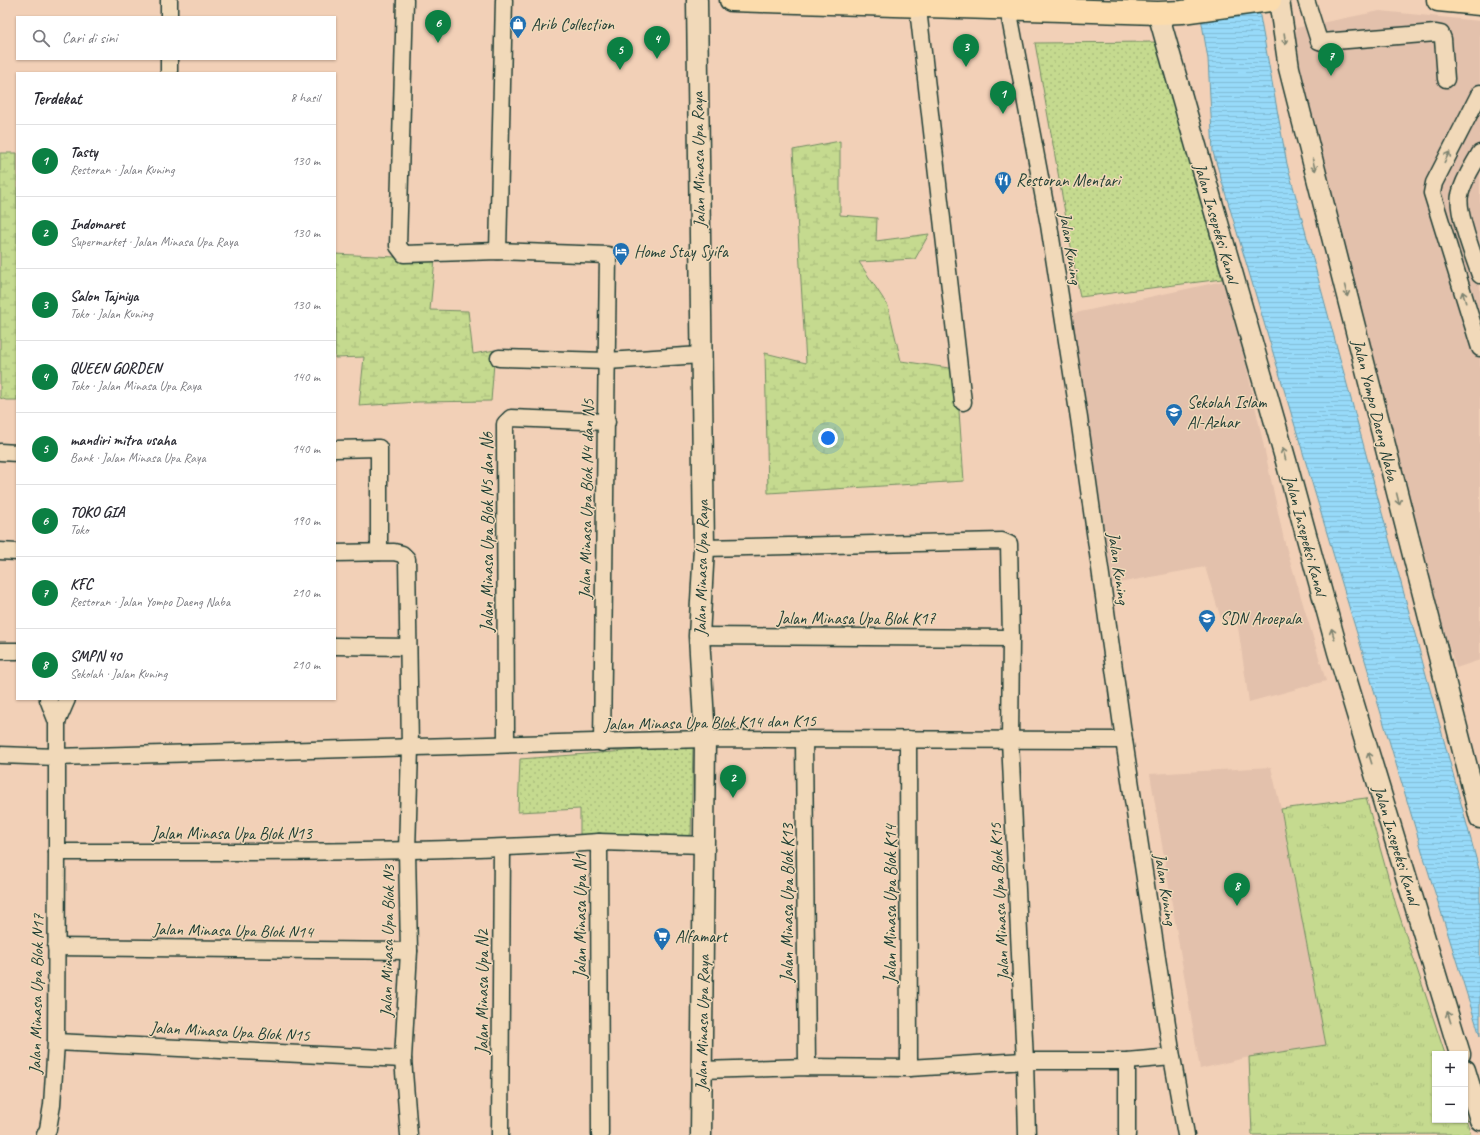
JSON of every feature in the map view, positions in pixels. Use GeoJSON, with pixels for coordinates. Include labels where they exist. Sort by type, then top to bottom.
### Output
{"type":"FeatureCollection","features":[{"type":"Feature","properties":{"kind":"main road"},"geometry":{"type":"LineString","coordinates":[[731,0],[917,2],[1008,8],[1158,13],[1182,12],[1269,0]]}},
{"type":"Feature","properties":{"kind":"main road"},"geometry":{"type":"LineString","coordinates":[[1438,0],[1480,4]]}},
{"type":"Feature","properties":{"kind":"street"},"geometry":{"type":"LineString","coordinates":[[169,0],[169,16]]}},
{"type":"Feature","properties":{"kind":"street"},"geometry":{"type":"LineString","coordinates":[[405,0],[398,246],[404,254],[498,251],[504,0]]}},
{"type":"Feature","properties":{"kind":"street","name":"Jalan Minasa Upa Raya"},"geometry":{"type":"LineString","coordinates":[[696,0],[704,548],[700,636],[705,739],[701,1135]]}},
{"type":"Feature","properties":{"kind":"street","name":"Jalan Yompo Daeng Naba"},"geometry":{"type":"LineString","coordinates":[[1279,0],[1289,68],[1480,818]]}},
{"type":"Feature","properties":{"kind":"street"},"geometry":{"type":"LineString","coordinates":[[1306,0],[1318,41],[1322,42],[1436,33],[1441,34],[1443,39],[1446,79]]}},
{"type":"Feature","properties":{"kind":"street"},"geometry":{"type":"LineString","coordinates":[[917,2],[963,402]]}},
{"type":"Feature","properties":{"kind":"street","name":"Jalan Kuning"},"geometry":{"type":"LineString","coordinates":[[1008,8],[1049,225],[1072,371],[1124,740],[1172,1057],[1186,1135]]}},
{"type":"Feature","properties":{"kind":"street","name":"Jalan Insepeksi Kanal"},"geometry":{"type":"LineString","coordinates":[[1158,13],[1286,461],[1338,652],[1459,1051]]}},
{"type":"Feature","properties":{"kind":"street"},"geometry":{"type":"LineString","coordinates":[[169,60],[169,72]]}},
{"type":"Feature","properties":{"kind":"street"},"geometry":{"type":"LineString","coordinates":[[1480,94],[1434,183],[1432,192],[1449,248],[1476,320],[1480,348]]}},
{"type":"Feature","properties":{"kind":"street"},"geometry":{"type":"LineString","coordinates":[[1480,153],[1466,179],[1460,195],[1459,205],[1480,275]]}},
{"type":"Feature","properties":{"kind":"street"},"geometry":{"type":"LineString","coordinates":[[1449,248],[1470,245]]}},
{"type":"Feature","properties":{"kind":"street","name":"Jalan Minasa Upa Blok N4 dan N5"},"geometry":{"type":"LineString","coordinates":[[498,251],[608,255],[602,743]]}},
{"type":"Feature","properties":{"kind":"street"},"geometry":{"type":"LineString","coordinates":[[499,358],[607,361],[701,355]]}},
{"type":"Feature","properties":{"kind":"street","name":"Jalan Minasa Upa Blok N5 dan N6"},"geometry":{"type":"LineString","coordinates":[[506,744],[505,424],[511,418],[607,422]]}},
{"type":"Feature","properties":{"kind":"street"},"geometry":{"type":"LineString","coordinates":[[336,449],[378,448],[379,552],[336,553]]}},
{"type":"Feature","properties":{"kind":"street"},"geometry":{"type":"LineString","coordinates":[[0,452],[16,453]]}},
{"type":"Feature","properties":{"kind":"street","name":"Jalan Minasa Upa Blok K15"},"geometry":{"type":"LineString","coordinates":[[704,548],[1006,541],[1009,547],[1011,638],[1010,740],[1025,1061],[1026,1135]]}},
{"type":"Feature","properties":{"kind":"street"},"geometry":{"type":"LineString","coordinates":[[0,551],[16,552]]}},
{"type":"Feature","properties":{"kind":"street","name":"Jalan Minasa Upa Blok N3"},"geometry":{"type":"LineString","coordinates":[[379,552],[398,552],[407,559],[407,647],[410,748],[407,852],[409,952],[403,1059],[408,1135]]}},
{"type":"Feature","properties":{"kind":"street","name":"Jalan Minasa Upa Blok K17"},"geometry":{"type":"LineString","coordinates":[[700,636],[1011,638]]}},
{"type":"Feature","properties":{"kind":"street"},"geometry":{"type":"LineString","coordinates":[[336,646],[407,647]]}},
{"type":"Feature","properties":{"kind":"street"},"geometry":{"type":"LineString","coordinates":[[0,651],[16,651]]}},
{"type":"Feature","properties":{"kind":"street"},"geometry":{"type":"LineString","coordinates":[[48,700],[57,722]]}},
{"type":"Feature","properties":{"kind":"street"},"geometry":{"type":"LineString","coordinates":[[57,722],[67,700]]}},
{"type":"Feature","properties":{"kind":"street","name":"Jalan Minasa Upa Blok N17"},"geometry":{"type":"LineString","coordinates":[[45,1135],[48,1129],[52,1105],[56,1042],[57,722]]}},
{"type":"Feature","properties":{"kind":"street","name":"Jalan Minasa Upa Blok K14 dan K15"},"geometry":{"type":"LineString","coordinates":[[0,755],[56,757],[705,739],[1124,740]]}},
{"type":"Feature","properties":{"kind":"street","name":"Jalan Minasa Upa Blok K13"},"geometry":{"type":"LineString","coordinates":[[804,739],[807,1067]]}},
{"type":"Feature","properties":{"kind":"street","name":"Jalan Minasa Upa Blok K14"},"geometry":{"type":"LineString","coordinates":[[908,739],[909,1068]]}},
{"type":"Feature","properties":{"kind":"street"},"geometry":{"type":"LineString","coordinates":[[599,842],[705,844]]}},
{"type":"Feature","properties":{"kind":"street","name":"Jalan Minasa Upa N1"},"geometry":{"type":"LineString","coordinates":[[407,852],[599,842],[600,1135]]}},
{"type":"Feature","properties":{"kind":"street","name":"Jalan Minasa Upa N2"},"geometry":{"type":"LineString","coordinates":[[500,1135],[502,848]]}},
{"type":"Feature","properties":{"kind":"street","name":"Jalan Minasa Upa Blok N13"},"geometry":{"type":"LineString","coordinates":[[57,852],[407,852]]}},
{"type":"Feature","properties":{"kind":"street","name":"Jalan Minasa Upa Blok N14"},"geometry":{"type":"LineString","coordinates":[[56,947],[409,952]]}},
{"type":"Feature","properties":{"kind":"street","name":"Jalan Minasa Upa Blok N15"},"geometry":{"type":"LineString","coordinates":[[56,1042],[403,1059]]}},
{"type":"Feature","properties":{"kind":"street"},"geometry":{"type":"LineString","coordinates":[[701,1070],[807,1067],[909,1068],[1025,1061],[1127,1061],[1172,1057]]}},
{"type":"Feature","properties":{"kind":"street"},"geometry":{"type":"LineString","coordinates":[[1127,1061],[1127,1135]]}},
{"type":"Feature","properties":{"kind":"street"},"geometry":{"type":"LineString","coordinates":[[1468,1080],[1480,1120]]}},
{"type":"Feature","properties":{"kind":"shaded area"},"geometry":{"type":"Polygon","coordinates":[[[1380,11],[1480,21],[1480,660],[1456,668],[1437,610],[1293,67],[1296,28],[1380,11]]]}},
{"type":"Feature","properties":{"kind":"shaded area","name":"Sekolah Islam Al-Azhar"},"geometry":{"type":"Polygon","coordinates":[[[1228,280],[1284,540],[1326,681],[1249,702],[1237,620],[1221,619],[1205,567],[1113,584],[1071,314],[1228,280]]]}},
{"type":"Feature","properties":{"kind":"shaded area"},"geometry":{"type":"Polygon","coordinates":[[[1271,767],[1281,809],[1326,1045],[1249,1057],[1200,1069],[1150,774],[1271,767]]]}},
{"type":"Feature","properties":{"kind":"green space"},"geometry":{"type":"Polygon","coordinates":[[[1157,42],[1222,279],[1080,297],[1035,43],[1157,42]]]}},
{"type":"Feature","properties":{"kind":"green space"},"geometry":{"type":"Polygon","coordinates":[[[840,141],[840,215],[877,218],[876,241],[929,234],[915,259],[859,262],[888,306],[901,361],[956,369],[964,481],[768,493],[765,353],[806,363],[793,150],[840,141]]]}},
{"type":"Feature","properties":{"kind":"green space"},"geometry":{"type":"Polygon","coordinates":[[[0,153],[16,153],[16,400],[6,400],[0,398],[0,153]]]}},
{"type":"Feature","properties":{"kind":"green space"},"geometry":{"type":"Polygon","coordinates":[[[336,254],[435,259],[430,310],[468,311],[473,354],[495,350],[491,401],[418,402],[359,406],[364,357],[336,358],[336,254]]]}},
{"type":"Feature","properties":{"kind":"green space"},"geometry":{"type":"Polygon","coordinates":[[[693,746],[691,837],[580,839],[580,809],[518,812],[520,759],[693,746]]]}},
{"type":"Feature","properties":{"kind":"green space"},"geometry":{"type":"Polygon","coordinates":[[[1366,798],[1396,905],[1444,1051],[1432,1051],[1432,1123],[1467,1123],[1471,1134],[1252,1135],[1249,1057],[1326,1045],[1281,809],[1366,798]]]}},
{"type":"Feature","properties":{"kind":"water"},"geometry":{"type":"Polygon","coordinates":[[[1198,0],[1257,0],[1287,164],[1480,873],[1480,1036],[1426,864],[1213,152],[1208,59],[1198,0]]]}},
{"type":"Feature","properties":{"kind":"place","name":"Arib Collection"},"geometry":{"type":"Point","coordinates":[518,39]}},
{"type":"Feature","properties":{"kind":"place","name":"TOKO GIA"},"geometry":{"type":"Point","coordinates":[438,43]}},
{"type":"Feature","properties":{"kind":"place","name":"QUEEN GORDEN"},"geometry":{"type":"Point","coordinates":[657,59]}},
{"type":"Feature","properties":{"kind":"place","name":"Salon Tajniya"},"geometry":{"type":"Point","coordinates":[966,67]}},
{"type":"Feature","properties":{"kind":"place","name":"mandiri mitra usaha"},"geometry":{"type":"Point","coordinates":[620,70]}},
{"type":"Feature","properties":{"kind":"place","name":"KFC"},"geometry":{"type":"Point","coordinates":[1331,76]}},
{"type":"Feature","properties":{"kind":"place","name":"Tasty"},"geometry":{"type":"Point","coordinates":[1003,114]}},
{"type":"Feature","properties":{"kind":"place","name":"Restoran Mentari"},"geometry":{"type":"Point","coordinates":[1003,195]}},
{"type":"Feature","properties":{"kind":"place","name":"Home Stay Syifa"},"geometry":{"type":"Point","coordinates":[621,266]}},
{"type":"Feature","properties":{"kind":"place","name":"Sekolah Islam Al-Azhar"},"geometry":{"type":"Point","coordinates":[1174,427]}},
{"type":"Feature","properties":{"kind":"place","name":"SDN Aroepala"},"geometry":{"type":"Point","coordinates":[1207,633]}},
{"type":"Feature","properties":{"kind":"place","name":"Indomaret"},"geometry":{"type":"Point","coordinates":[733,798]}},
{"type":"Feature","properties":{"kind":"place","name":"SMPN 40"},"geometry":{"type":"Point","coordinates":[1237,906]}},
{"type":"Feature","properties":{"kind":"place","name":"Alfamart"},"geometry":{"type":"Point","coordinates":[662,951]}}]}
